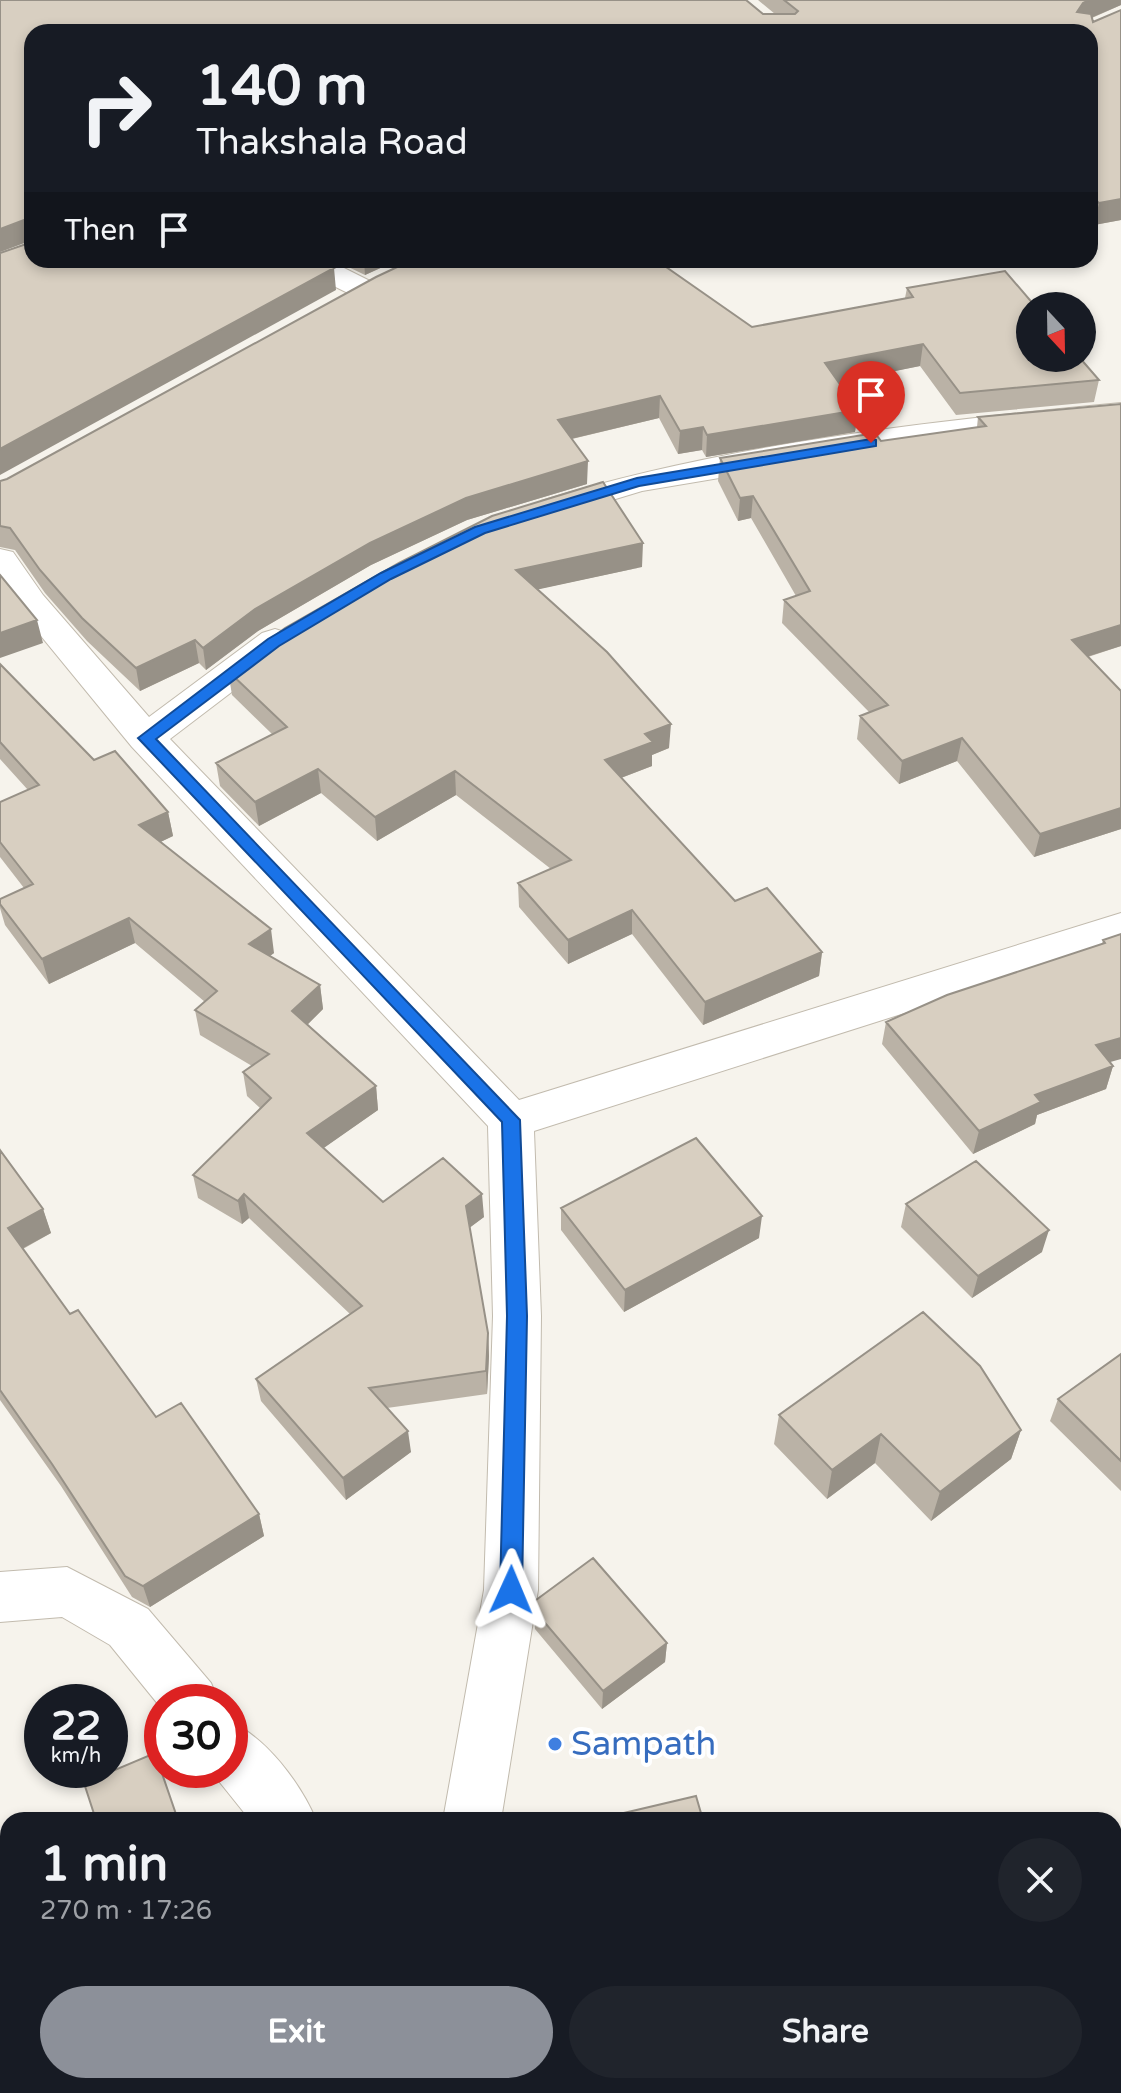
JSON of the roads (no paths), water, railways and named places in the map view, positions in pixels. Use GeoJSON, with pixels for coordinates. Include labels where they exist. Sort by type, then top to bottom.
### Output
{"type":"FeatureCollection","features":[{"type":"Feature","properties":{"kind":"street"},"geometry":{"type":"LineString","coordinates":[[320,268],[365,291]]}},
{"type":"Feature","properties":{"kind":"street"},"geometry":{"type":"LineString","coordinates":[[523,517],[637,482],[959,428],[1121,413]]}},
{"type":"Feature","properties":{"kind":"street"},"geometry":{"type":"LineString","coordinates":[[0,560],[15,604],[511,1120],[517,1316],[511,1590],[473,1812]]}},
{"type":"Feature","properties":{"kind":"street"},"geometry":{"type":"LineString","coordinates":[[146,738],[273,642],[311,620]]}},
{"type":"Feature","properties":{"kind":"street"},"geometry":{"type":"LineString","coordinates":[[511,1120],[1121,928]]}},
{"type":"Feature","properties":{"kind":"street"},"geometry":{"type":"LineString","coordinates":[[0,1597],[67,1592],[129,1627],[176,1684]]}},
{"type":"Feature","properties":{"kind":"street"},"geometry":{"type":"LineString","coordinates":[[248,1772],[280,1812]]}},
{"type":"Feature","properties":{"kind":"place","name":"Sampath"},"geometry":{"type":"Point","coordinates":[555,1744]}}]}
